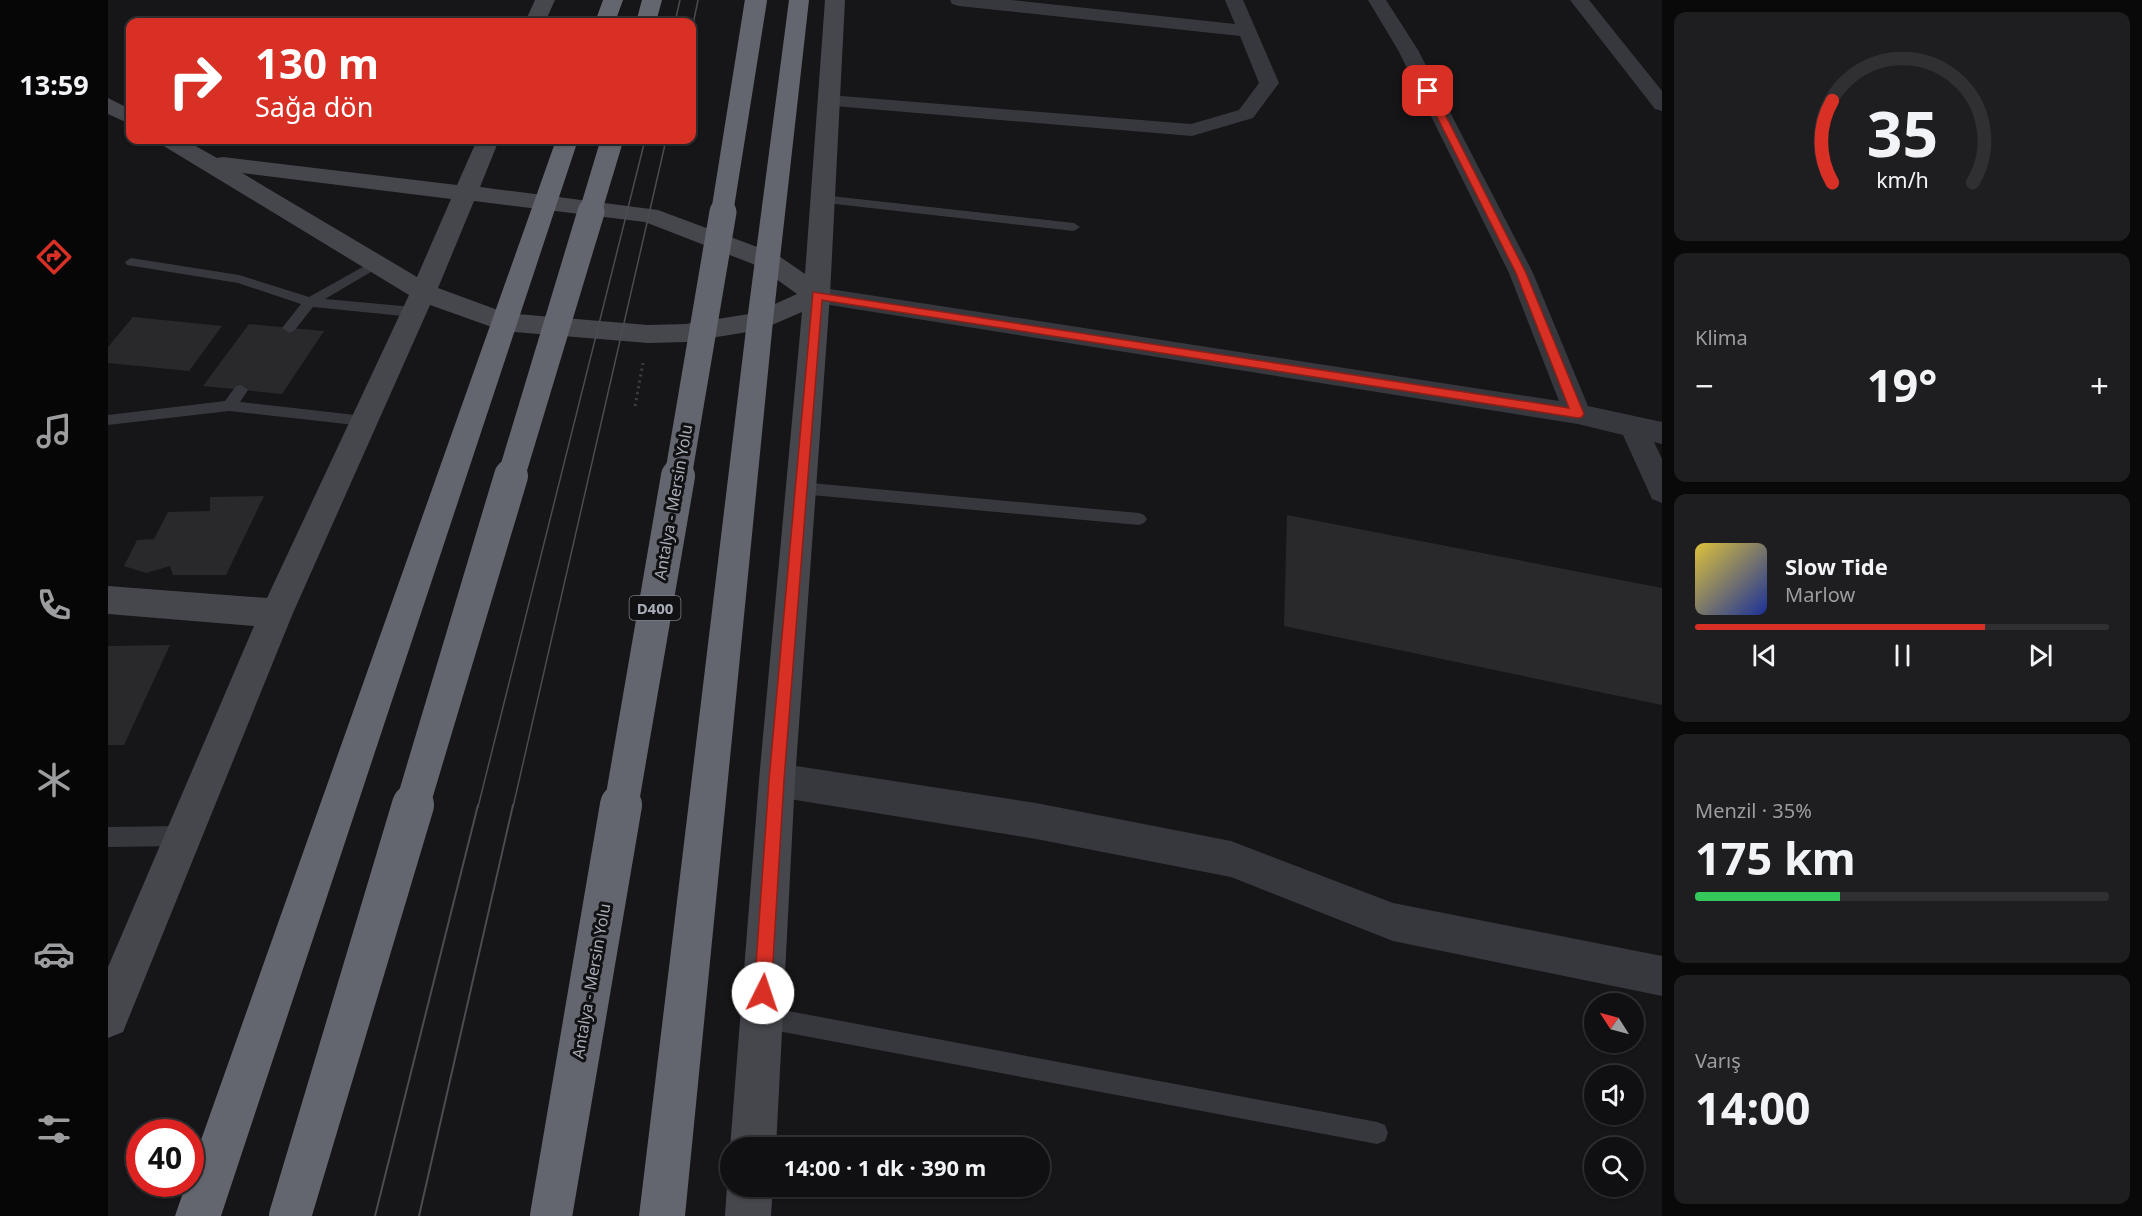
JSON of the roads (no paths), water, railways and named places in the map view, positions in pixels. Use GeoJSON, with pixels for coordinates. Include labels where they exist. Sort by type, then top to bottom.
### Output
{"type":"FeatureCollection","features":[{"type":"Feature","properties":{"kind":"highway"},"geometry":{"type":"LineString","coordinates":[[606,18],[613,0]]}},
{"type":"Feature","properties":{"kind":"highway"},"geometry":{"type":"LineString","coordinates":[[647,18],[652,0]]}},
{"type":"Feature","properties":{"kind":"highway","name":"Antalya - Mersin Yolu"},"geometry":{"type":"LineString","coordinates":[[551,1216],[713,270],[756,0]]}},
{"type":"Feature","properties":{"kind":"highway"},"geometry":{"type":"LineString","coordinates":[[662,1216],[760,321],[799,0]]}},
{"type":"Feature","properties":{"kind":"highway"},"geometry":{"type":"LineString","coordinates":[[198,1216],[566,144]]}},
{"type":"Feature","properties":{"kind":"highway"},"geometry":{"type":"LineString","coordinates":[[290,1216],[611,144]]}},
{"type":"Feature","properties":{"kind":"street"},"geometry":{"type":"LineString","coordinates":[[537,18],[544,0]]}},
{"type":"Feature","properties":{"kind":"street"},"geometry":{"type":"LineString","coordinates":[[754,1137],[777,780],[817,295],[835,0]]}},
{"type":"Feature","properties":{"kind":"street"},"geometry":{"type":"LineString","coordinates":[[959,0],[1247,31]]}},
{"type":"Feature","properties":{"kind":"street"},"geometry":{"type":"LineString","coordinates":[[829,101],[1192,130],[1246,114],[1269,83],[1234,0]]}},
{"type":"Feature","properties":{"kind":"street"},"geometry":{"type":"LineString","coordinates":[[1377,0],[1408,50],[1521,273],[1578,414]]}},
{"type":"Feature","properties":{"kind":"street"},"geometry":{"type":"LineString","coordinates":[[1579,0],[1662,105]]}},
{"type":"Feature","properties":{"kind":"street"},"geometry":{"type":"LineString","coordinates":[[108,105],[126,116]]}},
{"type":"Feature","properties":{"kind":"street"},"geometry":{"type":"LineString","coordinates":[[177,144],[377,264],[418,302],[503,322],[648,334],[686,333],[760,321],[817,295]]}},
{"type":"Feature","properties":{"kind":"street"},"geometry":{"type":"LineString","coordinates":[[108,1017],[276,613],[418,302],[486,144]]}},
{"type":"Feature","properties":{"kind":"street"},"geometry":{"type":"LineString","coordinates":[[212,163],[649,215],[767,260],[817,295],[1578,414],[1662,433]]}},
{"type":"Feature","properties":{"kind":"street"},"geometry":{"type":"LineString","coordinates":[[1634,427],[1662,491]]}},
{"type":"Feature","properties":{"kind":"street"},"geometry":{"type":"LineString","coordinates":[[108,600],[276,613]]}},
{"type":"Feature","properties":{"kind":"street"},"geometry":{"type":"LineString","coordinates":[[777,780],[1036,821],[1231,859],[1393,922],[1662,976]]}},
{"type":"Feature","properties":{"kind":"street"},"geometry":{"type":"LineString","coordinates":[[748,1216],[749,1197]]}},
{"type":"Feature","properties":{"kind":"lane"},"geometry":{"type":"LineString","coordinates":[[822,199],[1074,227]]}},
{"type":"Feature","properties":{"kind":"lane"},"geometry":{"type":"LineString","coordinates":[[131,262],[239,279],[310,302],[418,302]]}},
{"type":"Feature","properties":{"kind":"lane"},"geometry":{"type":"LineString","coordinates":[[289,328],[310,302],[377,264]]}},
{"type":"Feature","properties":{"kind":"lane"},"geometry":{"type":"LineString","coordinates":[[229,406],[241,390]]}},
{"type":"Feature","properties":{"kind":"lane"},"geometry":{"type":"LineString","coordinates":[[108,420],[229,406],[364,421]]}},
{"type":"Feature","properties":{"kind":"lane"},"geometry":{"type":"LineString","coordinates":[[800,488],[1139,519]]}},
{"type":"Feature","properties":{"kind":"lane"},"geometry":{"type":"LineString","coordinates":[[108,837],[183,836]]}},
{"type":"Feature","properties":{"kind":"lane"},"geometry":{"type":"LineString","coordinates":[[761,1017],[1377,1133]]}},
{"type":"Feature","properties":{"kind":"tram line"},"geometry":{"type":"LineString","coordinates":[[676,18],[680,0]]}},
{"type":"Feature","properties":{"kind":"tram line"},"geometry":{"type":"LineString","coordinates":[[694,18],[698,0]]}},
{"type":"Feature","properties":{"kind":"tram line"},"geometry":{"type":"LineString","coordinates":[[478,807],[644,144]]}},
{"type":"Feature","properties":{"kind":"tram line"},"geometry":{"type":"LineString","coordinates":[[513,807],[665,144]]}},
{"type":"Feature","properties":{"kind":"tram line"},"geometry":{"type":"LineString","coordinates":[[375,1216],[478,805]]}},
{"type":"Feature","properties":{"kind":"tram line"},"geometry":{"type":"LineString","coordinates":[[419,1216],[513,805]]}}]}
